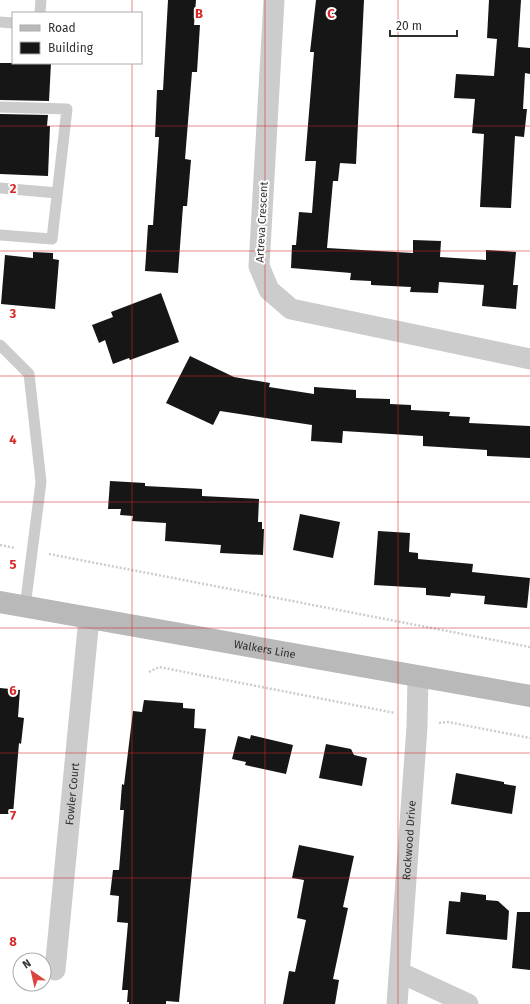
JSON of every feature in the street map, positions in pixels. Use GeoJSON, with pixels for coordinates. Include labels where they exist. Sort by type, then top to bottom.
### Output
{"type":"FeatureCollection","features":[{"type":"Feature","properties":{"kind":"main road","name":"Walkers Line"},"geometry":{"type":"LineString","coordinates":[[0,602],[530,696]]}},
{"type":"Feature","properties":{"kind":"street","name":"Artreva Crescent"},"geometry":{"type":"LineString","coordinates":[[274,0],[259,266],[269,290],[291,309],[530,359]]}},
{"type":"Feature","properties":{"kind":"street","name":"Fowler Court"},"geometry":{"type":"LineString","coordinates":[[55,970],[89,618]]}},
{"type":"Feature","properties":{"kind":"street","name":"Rockwood Drive"},"geometry":{"type":"LineString","coordinates":[[397,1004],[401,973],[417,727],[418,676]]}},
{"type":"Feature","properties":{"kind":"street"},"geometry":{"type":"LineString","coordinates":[[401,973],[468,1004]]}},
{"type":"Feature","properties":{"kind":"lane"},"geometry":{"type":"LineString","coordinates":[[40,12],[41,0]]}},
{"type":"Feature","properties":{"kind":"lane"},"geometry":{"type":"LineString","coordinates":[[0,22],[12,23]]}},
{"type":"Feature","properties":{"kind":"lane"},"geometry":{"type":"LineString","coordinates":[[0,107],[67,109],[52,239],[0,235]]}},
{"type":"Feature","properties":{"kind":"lane"},"geometry":{"type":"LineString","coordinates":[[0,188],[57,193]]}},
{"type":"Feature","properties":{"kind":"lane"},"geometry":{"type":"LineString","coordinates":[[0,345],[29,374],[41,482],[25,606]]}},
{"type":"Feature","properties":{"kind":"path"},"geometry":{"type":"LineString","coordinates":[[0,545],[530,647]]}},
{"type":"Feature","properties":{"kind":"path"},"geometry":{"type":"LineString","coordinates":[[149,672],[159,667],[397,713],[417,727],[448,722],[530,738]]}},
{"type":"Feature","properties":{"kind":"building"},"geometry":{"type":"Polygon","coordinates":[[[168,0],[196,0],[194,25],[200,25],[197,72],[192,72],[185,159],[191,160],[187,206],[183,206],[178,273],[145,271],[148,225],[153,225],[159,137],[155,137],[157,90],[163,90],[168,0]]]}},
{"type":"Feature","properties":{"kind":"building"},"geometry":{"type":"Polygon","coordinates":[[[316,0],[364,0],[356,164],[340,163],[338,181],[333,181],[327,248],[413,253],[413,240],[441,241],[440,257],[486,260],[486,250],[516,252],[513,285],[518,285],[516,309],[482,306],[484,285],[439,282],[438,293],[410,292],[411,287],[371,285],[371,281],[350,280],[351,273],[291,268],[292,245],[296,245],[299,212],[312,213],[316,161],[305,161],[314,52],[310,52],[316,0]]]}},
{"type":"Feature","properties":{"kind":"building"},"geometry":{"type":"Polygon","coordinates":[[[489,0],[521,0],[518,47],[530,48],[530,74],[525,73],[523,109],[527,109],[524,137],[515,136],[511,208],[480,207],[484,134],[472,133],[475,99],[454,98],[456,74],[494,76],[497,39],[487,38],[489,0]]]}},
{"type":"Feature","properties":{"kind":"building"},"geometry":{"type":"Polygon","coordinates":[[[0,63],[51,64],[49,101],[0,100],[0,63]]]}},
{"type":"Feature","properties":{"kind":"building"},"geometry":{"type":"Polygon","coordinates":[[[0,114],[48,115],[47,126],[50,126],[48,176],[0,174],[0,114]]]}},
{"type":"Feature","properties":{"kind":"building"},"geometry":{"type":"Polygon","coordinates":[[[33,252],[53,253],[53,259],[59,260],[55,309],[1,304],[5,255],[33,258],[33,252]]]}},
{"type":"Feature","properties":{"kind":"building"},"geometry":{"type":"Polygon","coordinates":[[[161,293],[179,342],[130,360],[129,358],[113,364],[105,340],[99,343],[92,325],[113,317],[111,312],[161,293]]]}},
{"type":"Feature","properties":{"kind":"building"},"geometry":{"type":"Polygon","coordinates":[[[190,356],[234,377],[270,383],[269,387],[314,394],[314,387],[356,390],[356,398],[390,399],[390,404],[411,405],[411,410],[450,412],[449,416],[470,417],[469,423],[530,426],[530,458],[487,456],[487,450],[423,446],[423,436],[343,431],[342,443],[311,441],[312,425],[220,411],[213,425],[166,403],[190,356]]]}},
{"type":"Feature","properties":{"kind":"building"},"geometry":{"type":"Polygon","coordinates":[[[110,481],[145,483],[145,486],[202,489],[202,496],[259,499],[258,522],[262,522],[262,529],[264,529],[263,555],[220,553],[221,545],[165,541],[166,523],[132,521],[133,516],[120,515],[121,509],[108,509],[110,481]]]}},
{"type":"Feature","properties":{"kind":"building"},"geometry":{"type":"Polygon","coordinates":[[[300,514],[340,522],[333,558],[293,550],[300,514]]]}},
{"type":"Feature","properties":{"kind":"building"},"geometry":{"type":"Polygon","coordinates":[[[378,531],[410,533],[409,552],[418,553],[418,559],[473,564],[472,572],[530,578],[527,608],[484,604],[485,596],[451,593],[450,597],[426,595],[426,588],[374,585],[378,531]]]}},
{"type":"Feature","properties":{"kind":"building"},"geometry":{"type":"Polygon","coordinates":[[[0,688],[20,690],[18,717],[24,718],[21,744],[19,743],[13,814],[0,814],[0,688]]]}},
{"type":"Feature","properties":{"kind":"building"},"geometry":{"type":"Polygon","coordinates":[[[144,700],[183,703],[183,708],[195,709],[194,728],[206,729],[179,1002],[166,1001],[166,1004],[129,1004],[129,1002],[127,1002],[128,990],[122,990],[128,923],[117,922],[119,896],[110,895],[113,870],[119,870],[124,810],[120,810],[122,784],[124,785],[133,711],[142,712],[144,700]]]}},
{"type":"Feature","properties":{"kind":"building"},"geometry":{"type":"Polygon","coordinates":[[[251,735],[293,745],[286,774],[245,765],[246,762],[232,759],[238,736],[250,739],[251,735]]]}},
{"type":"Feature","properties":{"kind":"building"},"geometry":{"type":"Polygon","coordinates":[[[326,744],[351,749],[354,755],[367,758],[362,786],[319,778],[326,744]]]}},
{"type":"Feature","properties":{"kind":"building"},"geometry":{"type":"Polygon","coordinates":[[[456,773],[504,782],[504,784],[516,786],[512,814],[451,804],[456,773]]]}},
{"type":"Feature","properties":{"kind":"building"},"geometry":{"type":"Polygon","coordinates":[[[299,845],[354,856],[343,907],[348,908],[333,979],[339,980],[335,1004],[283,1004],[289,971],[295,972],[306,920],[297,918],[304,880],[292,878],[299,845]]]}},
{"type":"Feature","properties":{"kind":"building"},"geometry":{"type":"Polygon","coordinates":[[[461,892],[486,895],[486,900],[498,901],[509,911],[507,940],[446,934],[449,901],[460,902],[461,892]]]}},
{"type":"Feature","properties":{"kind":"building"},"geometry":{"type":"Polygon","coordinates":[[[517,912],[530,912],[530,970],[512,968],[517,912]]]}}]}
